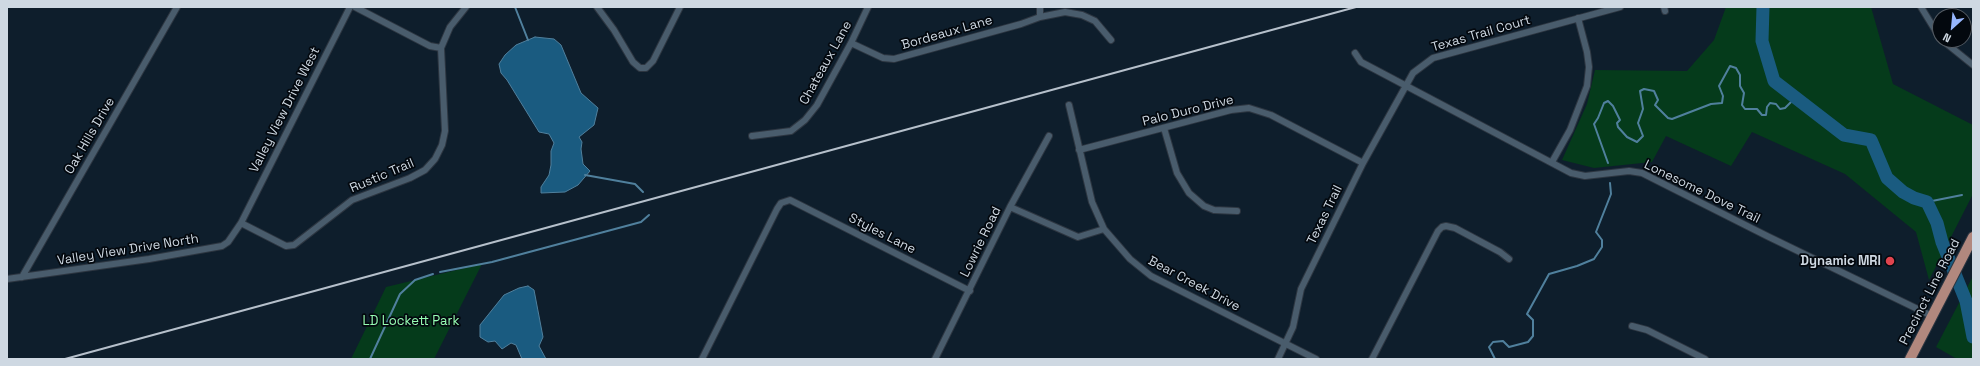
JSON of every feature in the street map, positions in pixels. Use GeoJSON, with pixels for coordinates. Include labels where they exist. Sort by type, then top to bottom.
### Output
{"type":"FeatureCollection","features":[{"type":"Feature","properties":{"kind":"main road","name":"Precinct Line Road"},"geometry":{"type":"LineString","coordinates":[[1910,359],[1973,237]]}},
{"type":"Feature","properties":{"kind":"street","name":"Oak Hills Drive"},"geometry":{"type":"LineString","coordinates":[[22,277],[177,7]]}},
{"type":"Feature","properties":{"kind":"street","name":"Valley View Drive West"},"geometry":{"type":"LineString","coordinates":[[241,223],[350,7]]}},
{"type":"Feature","properties":{"kind":"street"},"geometry":{"type":"LineString","coordinates":[[355,7],[430,46],[441,48]]}},
{"type":"Feature","properties":{"kind":"street","name":"Rustic Trail"},"geometry":{"type":"LineString","coordinates":[[241,223],[286,246],[294,245],[352,200],[410,178],[425,170],[435,159],[442,145],[445,131],[441,48],[450,27],[466,7]]}},
{"type":"Feature","properties":{"kind":"street"},"geometry":{"type":"LineString","coordinates":[[597,7],[614,30],[633,62],[640,68],[646,68],[653,61],[680,7]]}},
{"type":"Feature","properties":{"kind":"street","name":"Chateaux Lane"},"geometry":{"type":"LineString","coordinates":[[752,136],[791,131],[805,120],[816,105],[851,43],[868,7]]}},
{"type":"Feature","properties":{"kind":"street"},"geometry":{"type":"LineString","coordinates":[[1040,7],[1040,17]]}},
{"type":"Feature","properties":{"kind":"street","name":"Texas Trail Court"},"geometry":{"type":"LineString","coordinates":[[1406,86],[1413,73],[1433,58],[1620,7]]}},
{"type":"Feature","properties":{"kind":"street"},"geometry":{"type":"LineString","coordinates":[[1921,7],[1932,25]]}},
{"type":"Feature","properties":{"kind":"street","name":"Bordeaux Lane"},"geometry":{"type":"LineString","coordinates":[[851,43],[883,58],[894,59],[1021,24],[1040,17],[1065,12],[1082,15],[1095,21],[1111,40]]}},
{"type":"Feature","properties":{"kind":"street"},"geometry":{"type":"LineString","coordinates":[[1552,162],[1570,130],[1587,86],[1589,67],[1587,52],[1578,18]]}},
{"type":"Feature","properties":{"kind":"street"},"geometry":{"type":"LineString","coordinates":[[1952,48],[1973,66]]}},
{"type":"Feature","properties":{"kind":"street","name":"Lonesome Dove Trail"},"geometry":{"type":"LineString","coordinates":[[1355,53],[1361,62],[1571,173],[1585,176],[1629,171],[1642,173],[1767,236],[1932,316]]}},
{"type":"Feature","properties":{"kind":"street","name":"Texas Trail"},"geometry":{"type":"LineString","coordinates":[[1278,359],[1294,322],[1300,289],[1363,163],[1406,86]]}},
{"type":"Feature","properties":{"kind":"street","name":"Bear Creek Drive"},"geometry":{"type":"LineString","coordinates":[[1069,105],[1092,202],[1104,229],[1130,259],[1151,276],[1316,359]]}},
{"type":"Feature","properties":{"kind":"street","name":"Palo Duro Drive"},"geometry":{"type":"LineString","coordinates":[[1079,150],[1231,110],[1249,108],[1271,115],[1363,163]]}},
{"type":"Feature","properties":{"kind":"street"},"geometry":{"type":"LineString","coordinates":[[1164,128],[1177,173],[1189,193],[1204,206],[1214,210],[1237,211]]}},
{"type":"Feature","properties":{"kind":"street","name":"Lowrie Road"},"geometry":{"type":"LineString","coordinates":[[935,359],[970,291],[1010,207],[1049,136]]}},
{"type":"Feature","properties":{"kind":"street","name":"Styles Lane"},"geometry":{"type":"LineString","coordinates":[[702,359],[777,209],[783,202],[790,200],[797,202],[970,291]]}},
{"type":"Feature","properties":{"kind":"street"},"geometry":{"type":"LineString","coordinates":[[1010,207],[1078,237],[1104,229]]}},
{"type":"Feature","properties":{"kind":"street","name":"Valley View Drive North"},"geometry":{"type":"LineString","coordinates":[[7,279],[149,259],[222,246],[228,242],[241,223]]}},
{"type":"Feature","properties":{"kind":"street"},"geometry":{"type":"LineString","coordinates":[[1372,359],[1438,231],[1446,226],[1455,228],[1500,252],[1509,259]]}},
{"type":"Feature","properties":{"kind":"street"},"geometry":{"type":"LineString","coordinates":[[1632,326],[1647,330],[1705,359]]}},
{"type":"Feature","properties":{"kind":"green space"},"geometry":{"type":"Polygon","coordinates":[[[1726,7],[1871,7],[1893,84],[1973,125],[1973,194],[1929,280],[1916,232],[1845,174],[1752,132],[1731,166],[1666,136],[1652,162],[1594,168],[1562,160],[1587,104],[1595,70],[1687,71],[1714,40],[1726,7]]]}},
{"type":"Feature","properties":{"kind":"green space","name":"LD Lockett Park"},"geometry":{"type":"Polygon","coordinates":[[[482,264],[434,359],[351,359],[386,287],[482,264]]]}},
{"type":"Feature","properties":{"kind":"green space"},"geometry":{"type":"Polygon","coordinates":[[[1973,276],[1973,359],[1957,359],[1936,347],[1973,276]]]}},
{"type":"Feature","properties":{"kind":"water"},"geometry":{"type":"Polygon","coordinates":[[[535,37],[554,39],[561,45],[581,93],[598,108],[594,125],[579,137],[582,142],[581,149],[583,164],[590,171],[578,185],[565,192],[541,193],[541,187],[549,175],[551,151],[554,143],[549,134],[539,132],[507,80],[501,73],[499,64],[505,55],[516,45],[535,37]]]}},
{"type":"Feature","properties":{"kind":"water"},"geometry":{"type":"Polygon","coordinates":[[[528,286],[534,290],[543,337],[539,346],[546,359],[522,359],[516,345],[511,343],[502,349],[495,341],[488,342],[480,337],[480,325],[504,295],[519,288],[528,286]]]}},
{"type":"Feature","properties":{"kind":"waterway"},"geometry":{"type":"LineString","coordinates":[[515,7],[528,40]]}},
{"type":"Feature","properties":{"kind":"waterway"},"geometry":{"type":"LineString","coordinates":[[1763,7],[1762,41],[1774,81],[1844,135],[1871,140],[1887,178],[1903,192],[1914,198],[1927,202],[1937,223],[1942,242],[1966,301],[1973,337]]}},
{"type":"Feature","properties":{"kind":"waterway"},"geometry":{"type":"LineString","coordinates":[[1608,163],[1594,124],[1604,103],[1608,101],[1613,106],[1620,120],[1617,123],[1618,127],[1627,137],[1637,142],[1643,136],[1638,123],[1643,109],[1640,91],[1644,89],[1654,91],[1658,100],[1655,105],[1668,118],[1672,119],[1711,104],[1722,103],[1723,96],[1719,86],[1730,66],[1736,68],[1740,75],[1740,86],[1744,93],[1742,105],[1745,109],[1757,109],[1762,115],[1766,115],[1767,107],[1770,103],[1776,104],[1780,109],[1785,108],[1796,97]]}},
{"type":"Feature","properties":{"kind":"waterway"},"geometry":{"type":"LineString","coordinates":[[585,175],[635,184],[643,192]]}},
{"type":"Feature","properties":{"kind":"waterway"},"geometry":{"type":"LineString","coordinates":[[1495,359],[1489,347],[1493,342],[1503,341],[1509,347],[1528,342],[1533,336],[1533,320],[1527,314],[1549,274],[1577,266],[1594,259],[1602,247],[1602,240],[1596,232],[1611,194],[1610,183]]}},
{"type":"Feature","properties":{"kind":"waterway"},"geometry":{"type":"LineString","coordinates":[[1927,202],[1962,195]]}},
{"type":"Feature","properties":{"kind":"waterway"},"geometry":{"type":"LineString","coordinates":[[440,272],[492,262],[641,222],[649,215]]}},
{"type":"Feature","properties":{"kind":"waterway"},"geometry":{"type":"LineString","coordinates":[[370,359],[400,294],[415,280],[433,274]]}},
{"type":"Feature","properties":{"kind":"railway"},"geometry":{"type":"LineString","coordinates":[[65,359],[1356,7]]}},
{"type":"Feature","properties":{"kind":"place","name":"Dynamic MRI"},"geometry":{"type":"Point","coordinates":[1890,261]}}]}
